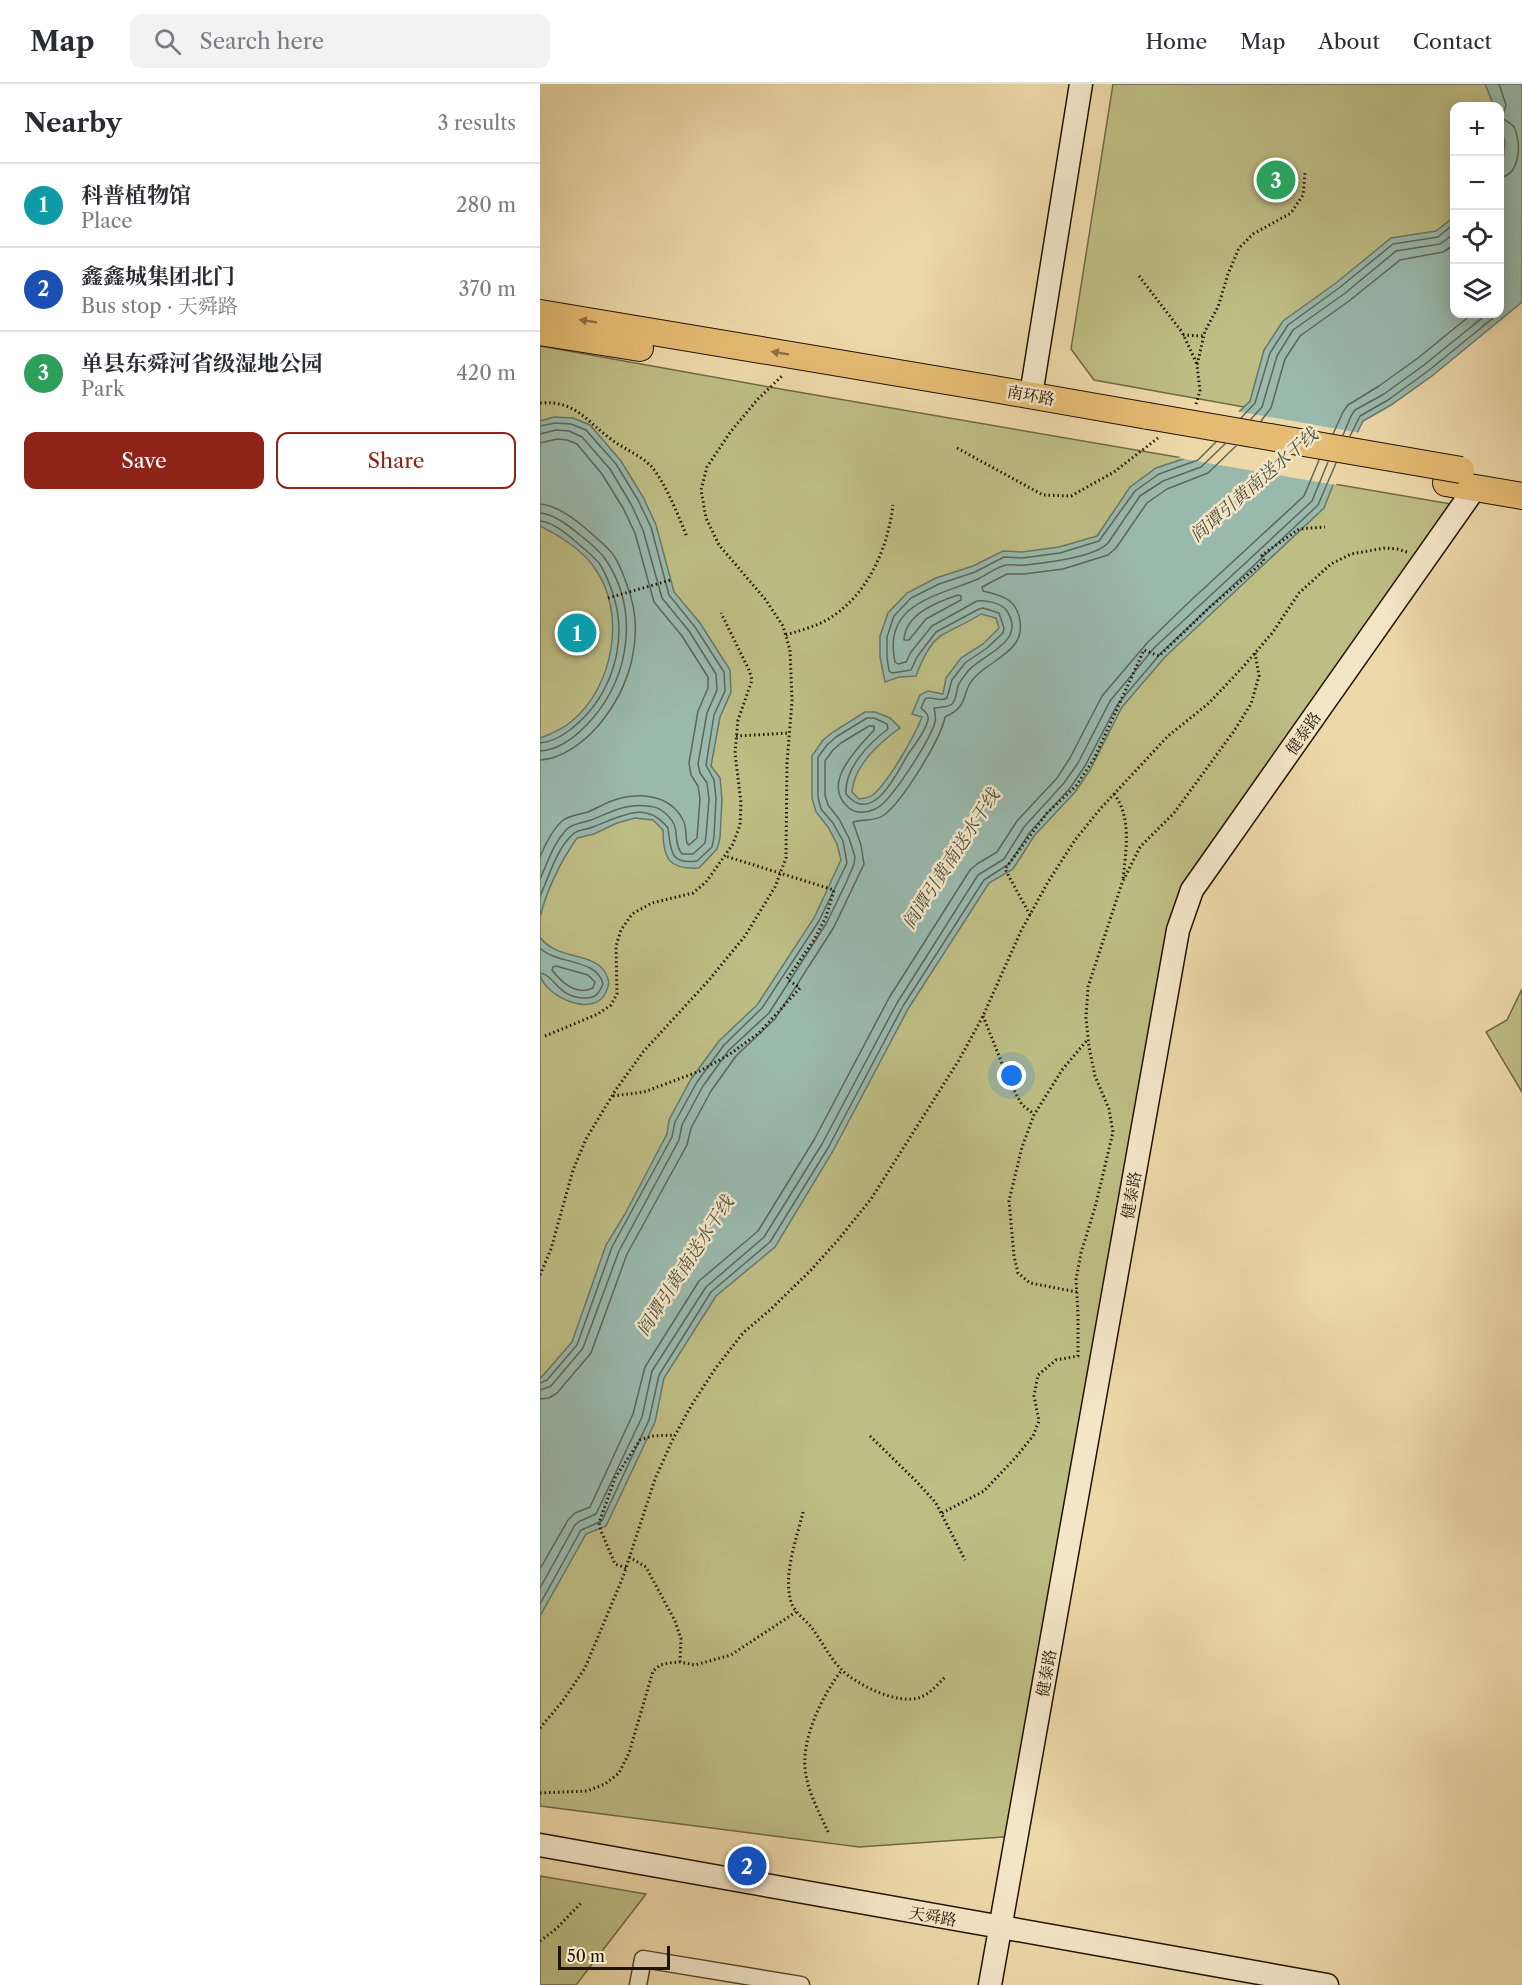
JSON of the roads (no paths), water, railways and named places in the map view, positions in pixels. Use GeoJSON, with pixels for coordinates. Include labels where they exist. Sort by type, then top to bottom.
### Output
{"type":"FeatureCollection","features":[{"type":"Feature","properties":{"kind":"main road","name":"南环路"},"geometry":{"type":"LineString","coordinates":[[540,313],[1031,395],[1148,428]]}},
{"type":"Feature","properties":{"kind":"main road","name":"南环路"},"geometry":{"type":"LineString","coordinates":[[540,332],[1148,428],[1461,481],[1522,496]]}},
{"type":"Feature","properties":{"kind":"main road","name":"南环路"},"geometry":{"type":"LineString","coordinates":[[1461,481],[1522,481]]}},
{"type":"Feature","properties":{"kind":"street"},"geometry":{"type":"LineString","coordinates":[[1031,395],[1081,84]]}},
{"type":"Feature","properties":{"kind":"street","name":"健泰路"},"geometry":{"type":"LineString","coordinates":[[990,1985],[1178,930],[1192,890],[1425,560],[1461,481]]}},
{"type":"Feature","properties":{"kind":"street","name":"天舜路"},"geometry":{"type":"LineString","coordinates":[[540,1845],[1241,1985]]}},
{"type":"Feature","properties":{"kind":"street","name":"天舜路"},"geometry":{"type":"LineString","coordinates":[[540,1860],[999,1935],[1327,1985]]}},
{"type":"Feature","properties":{"kind":"street"},"geometry":{"type":"LineString","coordinates":[[638,1985],[643,1959],[801,1985]]}},
{"type":"Feature","properties":{"kind":"water"},"geometry":{"type":"Polygon","coordinates":[[[1485,84],[1522,84],[1522,302],[1504,317],[1504,102],[1492,102],[1485,84]]]}},
{"type":"Feature","properties":{"kind":"water","name":"阎谭引黄南送水干线"},"geometry":{"type":"Polygon","coordinates":[[[1450,220],[1450,318],[1503,318],[1432,376],[1391,405],[1363,421],[1324,508],[1165,657],[1122,707],[1090,770],[1075,792],[1034,836],[1013,869],[989,883],[908,1009],[833,1151],[775,1247],[716,1296],[664,1378],[655,1422],[606,1526],[586,1534],[540,1616],[540,1379],[572,1342],[606,1245],[667,1134],[669,1120],[691,1079],[719,1041],[757,1005],[814,918],[841,860],[837,844],[828,827],[816,812],[812,798],[812,756],[823,740],[865,712],[875,712],[890,718],[900,728],[869,756],[857,773],[854,782],[852,792],[859,799],[873,795],[893,769],[918,726],[922,717],[912,714],[920,695],[928,691],[943,694],[946,678],[961,658],[983,644],[999,628],[996,618],[981,614],[937,639],[926,654],[916,676],[899,677],[885,682],[880,657],[880,636],[888,613],[907,593],[936,578],[973,566],[1003,551],[1022,552],[1059,547],[1097,536],[1130,487],[1156,468],[1195,455],[1250,401],[1264,350],[1283,321],[1336,283],[1391,238],[1436,231],[1450,220]]]}},
{"type":"Feature","properties":{"kind":"water"},"geometry":{"type":"Polygon","coordinates":[[[554,417],[573,418],[590,425],[621,461],[643,497],[656,525],[674,592],[700,623],[730,670],[731,692],[720,717],[711,766],[720,778],[722,799],[720,838],[717,849],[699,868],[674,865],[666,855],[663,830],[653,820],[635,818],[577,838],[555,876],[540,917],[540,738],[572,721],[598,688],[606,669],[613,626],[604,585],[594,567],[570,544],[540,526],[540,421],[554,417]]]}},
{"type":"Feature","properties":{"kind":"water"},"geometry":{"type":"Polygon","coordinates":[[[540,937],[556,950],[593,962],[601,967],[609,983],[600,1000],[592,1004],[570,1002],[550,990],[540,974],[540,937]]]}},
{"type":"Feature","properties":{"kind":"place","name":"单县东舜河省级湿地公园"},"geometry":{"type":"Point","coordinates":[1276,180]}},
{"type":"Feature","properties":{"kind":"place","name":"科普植物馆"},"geometry":{"type":"Point","coordinates":[577,633]}},
{"type":"Feature","properties":{"kind":"place","name":"鑫鑫城集团北门"},"geometry":{"type":"Point","coordinates":[747,1866]}}]}
